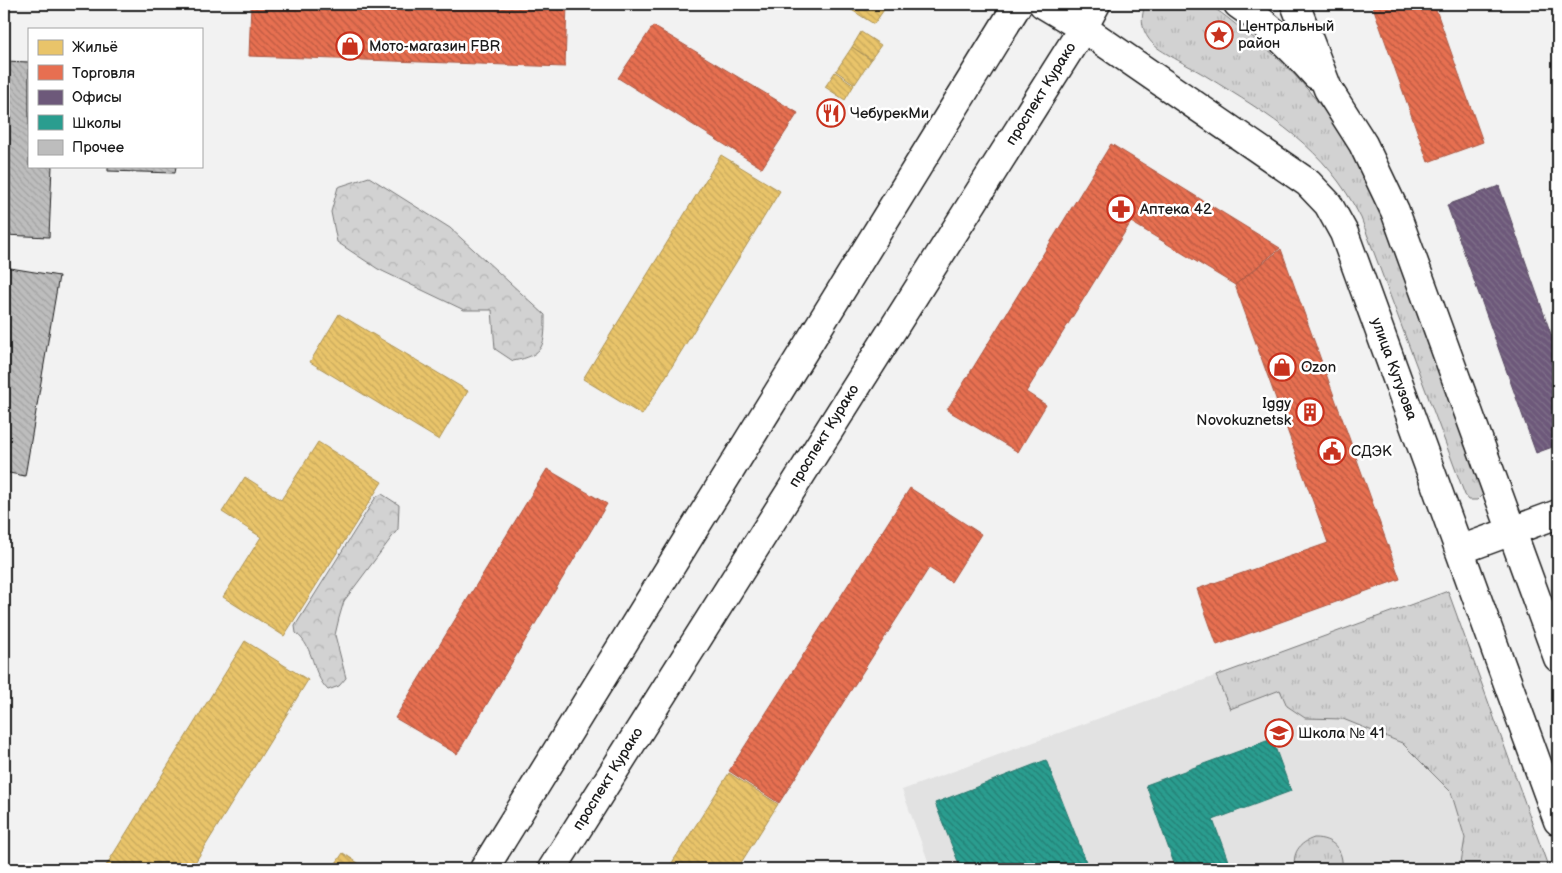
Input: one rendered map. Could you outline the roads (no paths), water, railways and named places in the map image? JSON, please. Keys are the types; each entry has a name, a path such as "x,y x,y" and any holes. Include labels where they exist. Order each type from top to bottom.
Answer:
{"main road":[{"path":"484,869 1018,4"},
{"name":"улица Кутузова","path":"1043,4 1083,28 1308,183 1328,204 1344,233 1558,821"},
{"name":"проспект Курако","path":"552,869 1083,28 1096,4"},
{"path":"1238,4 1261,20 1290,46 1328,89 1362,144 1395,211 1558,658"},
{"path":"1295,4 1328,89"},
{"path":"1460,550 1558,514"}],"place":[{"name":"Центральный район","path":"1219,35"},
{"name":"Мото-магазин FBR","path":"350,46"},
{"name":"ЧебурекМи","path":"831,113"},
{"name":"Аптека 42","path":"1121,209"},
{"name":"Ozon","path":"1282,367"},
{"name":"Iggy Novokuznetsk","path":"1310,412"},
{"name":"СДЭК","path":"1332,451"},
{"name":"Школа № 41","path":"1279,733"}]}
